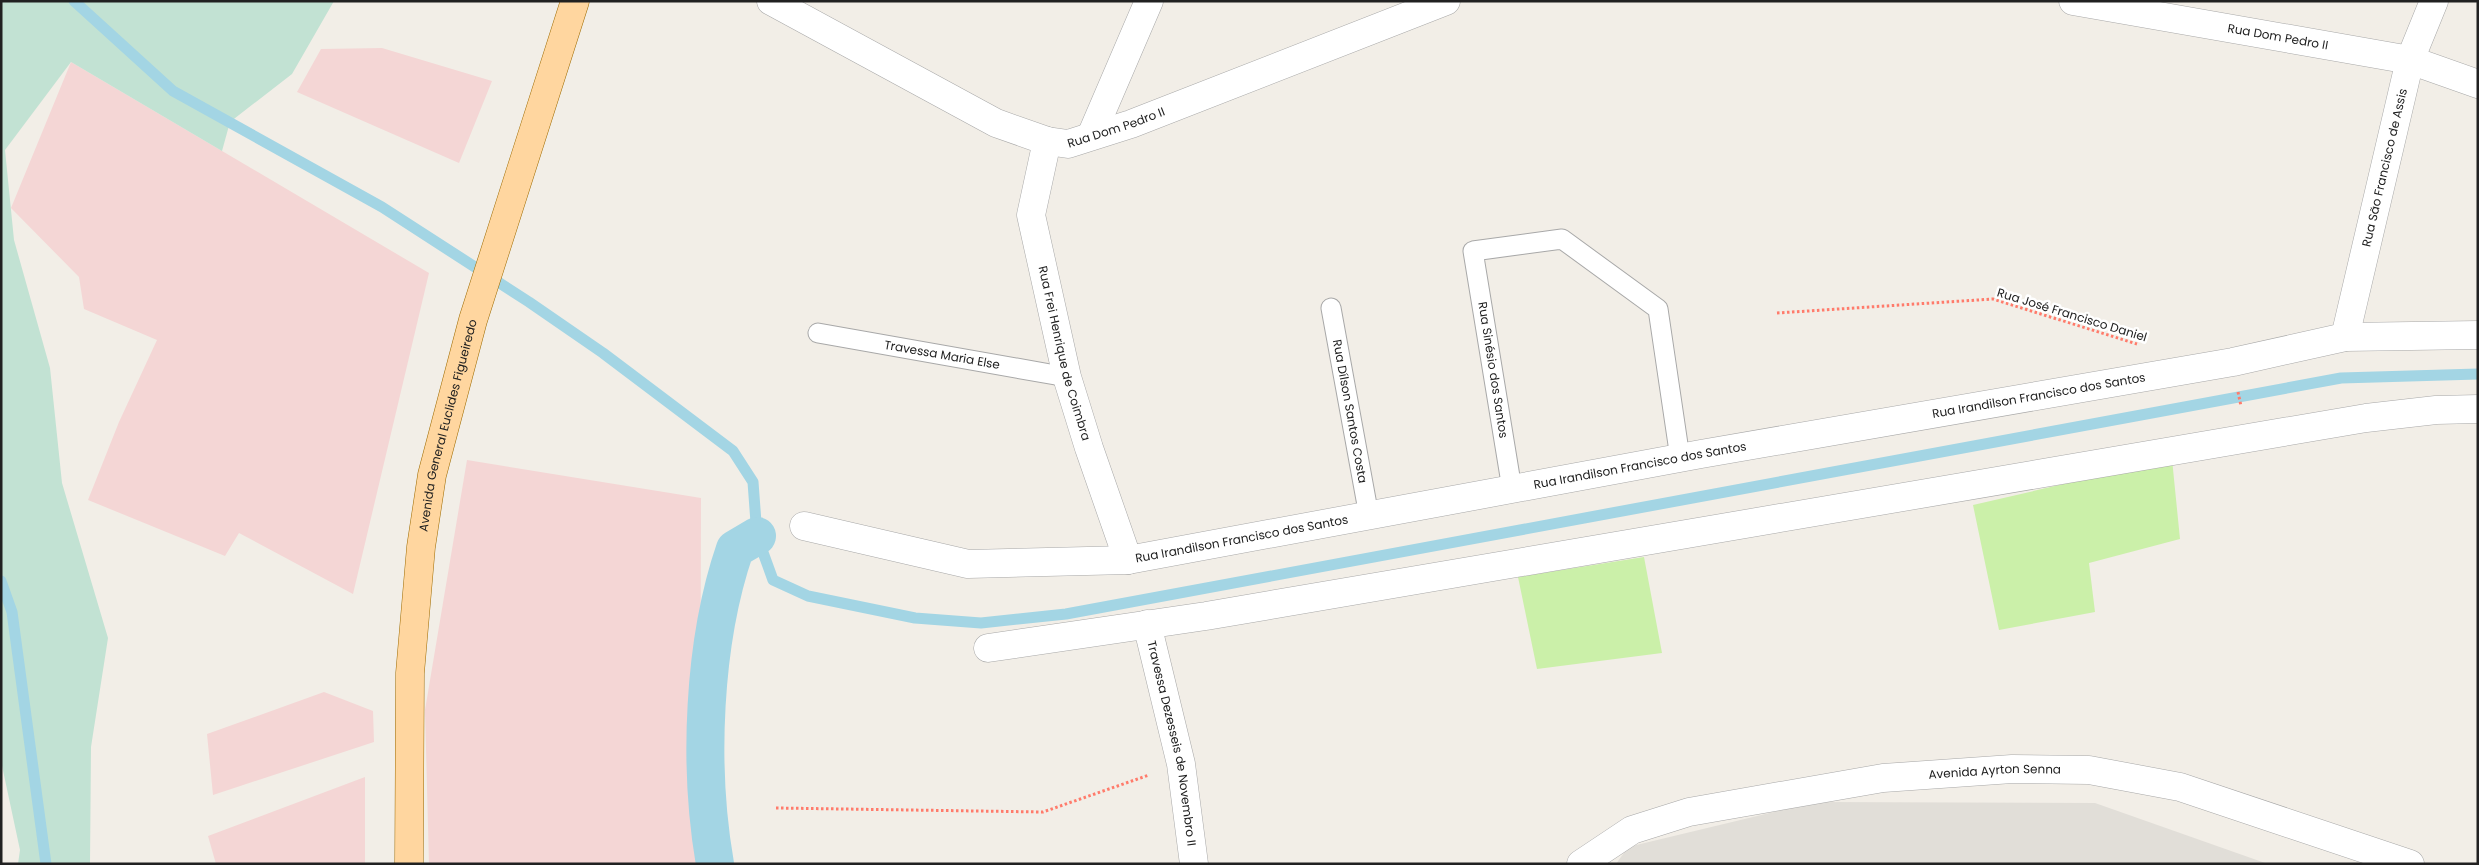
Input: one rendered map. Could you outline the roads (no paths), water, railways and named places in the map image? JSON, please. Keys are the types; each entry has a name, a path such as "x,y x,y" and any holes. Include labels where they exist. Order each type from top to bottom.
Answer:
{"main road":[{"name":"Avenida General Euclides Figueiredo","path":"409,864 410,673 421,547 432,475 473,320 575,1"}],"street":[{"name":"Rua Dom Pedro II","path":"771,1 980,115 1048,141 1068,144 1131,124 1446,1"},
{"path":"1091,136 1149,1"},
{"name":"Rua Dom Pedro II","path":"2073,1 2410,60 2478,84"},
{"name":"Rua São Francisco de Assis","path":"2345,337 2410,60 2434,1"},
{"name":"Rua Frei Henrique de Coimbra","path":"1048,141 1030,215 1067,377 1089,448 1128,560"},
{"name":"Rua Irandilson Francisco dos Santos","path":"804,526 968,564 1128,560 1680,458 2233,362 2345,337 2478,335"},
{"path":"988,648 1206,616 2366,418 2436,410 2478,409"},
{"name":"Travessa Dezesseis de Novembro II","path":"1148,624 1181,764 1194,864"},
{"name":"Avenida Ayrton Senna","path":"1581,864 1632,830 1689,812 1883,778 2012,769 2089,770 2180,787 2410,864"}],"lane":[{"name":"Rua Sinésio dos Santos","path":"1512,489 1474,251 1562,239 1658,309 1680,458"},
{"name":"Rua Dílson Santos Costa","path":"1331,308 1369,516"},
{"name":"Travessa Maria Else","path":"818,333 1067,377"}],"waterway":[{"path":"74,1 173,91 382,207 529,302 603,353 733,451 753,482 757,536 773,580 808,596 915,618 981,623 1066,614 2341,378 2478,374"},
{"path":"715,864 706,787 705,746 710,664 724,585 735,549 757,536"},
{"path":"1,581 12,612 46,864"}]}
